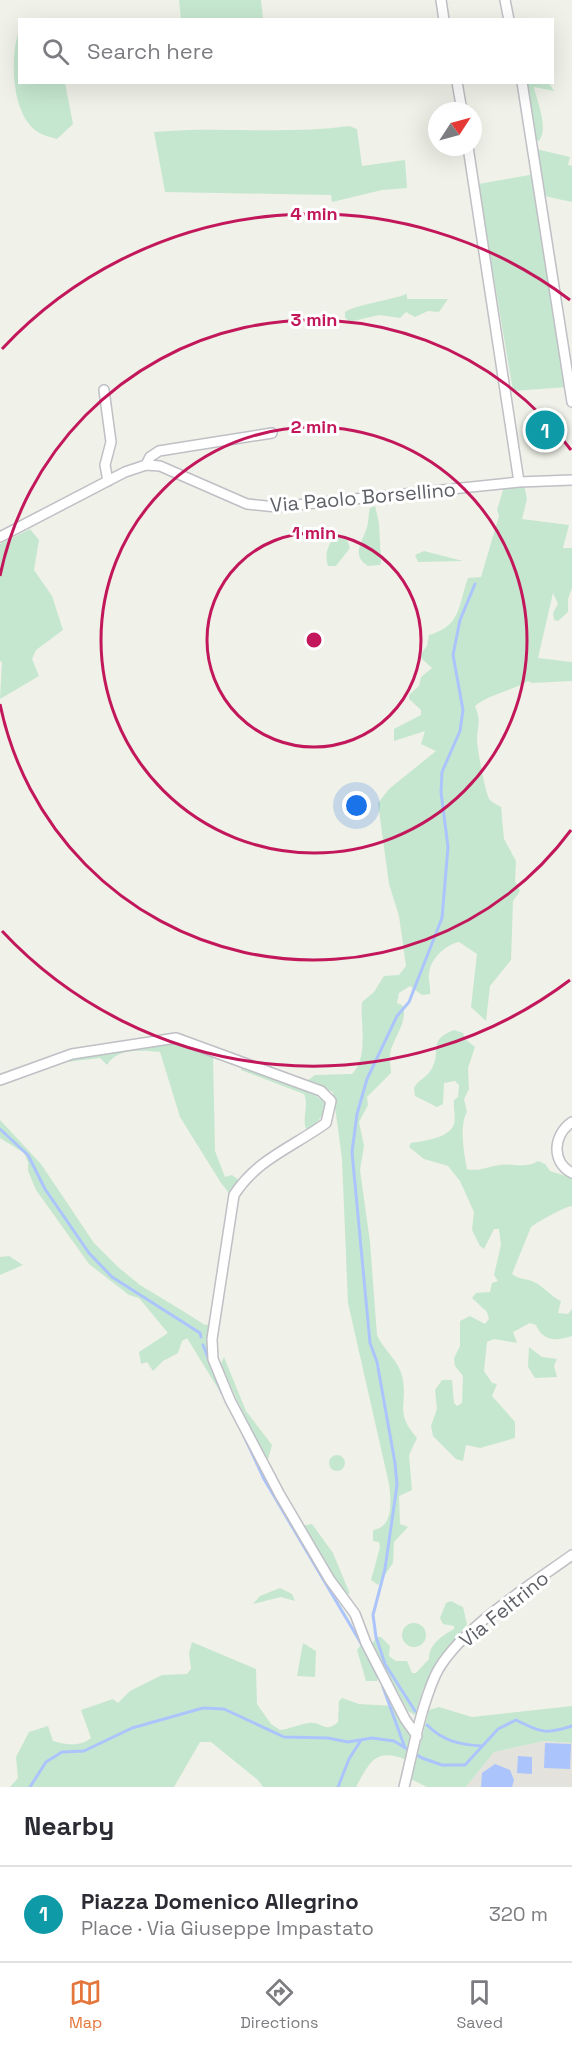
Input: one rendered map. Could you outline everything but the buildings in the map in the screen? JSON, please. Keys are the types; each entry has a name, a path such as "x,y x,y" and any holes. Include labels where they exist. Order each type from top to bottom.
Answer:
{"street":[{"path":"441,0 444,18"},
{"path":"505,0 509,18"},
{"path":"457,84 460,102"},
{"path":"522,84 572,402"},
{"path":"469,156 519,482"},
{"path":"104,390 111,442 105,465 108,481"},
{"path":"0,537 108,481 146,465 150,457 159,451 272,433"},
{"name":"Via Paolo Borsellino","path":"146,465 160,466 183,474 247,504 277,507 519,482 572,480"},
{"path":"0,1080 72,1054 176,1038 321,1091 331,1101 326,1122 284,1147 246,1176 234,1195 212,1339 213,1359 230,1400 280,1495 330,1580 355,1614 366,1643 405,1719 417,1736"},
{"path":"572,1122 563,1129 557,1149 560,1164 572,1173"},
{"name":"Via Feltrino","path":"405,1784 435,1676 448,1656 486,1618 572,1555"}],"shaded area":[{"path":"544,1741 572,1743 572,1787 466,1787 494,1752"}],"green space":[{"path":"179,0 261,0 263,18 181,18"},
{"path":"18,35 18,84 65,84 73,124 57,139 35,130 21,110 15,83"},
{"path":"525,84 550,84 554,91 534,87 543,122 542,136 539,141 535,140"},
{"path":"349,126 357,129 362,166 405,160 407,188 382,190 332,202 331,195 165,192 154,132 300,130"},
{"path":"536,149 570,157 568,165 572,166 572,202 544,196"},
{"path":"535,174 568,387 513,391 478,184"},
{"path":"407,294 407,299 448,299 439,312 428,311 415,317 406,312 400,318 379,315 349,322 345,317 345,312 350,309"},
{"path":"524,484 527,499 522,519 569,525 563,548 572,548 572,588 568,599 568,612 558,621 554,620 553,613 558,604 553,593 538,658 572,662 572,681 532,683 528,681 475,706 479,719 478,751 485,787 489,799 501,807 504,839 516,861 515,881 520,891 513,901 511,960 490,986 486,1021 471,1007 477,954 459,942 444,949 432,963 429,977 430,994 422,995 410,986 399,993 397,1003 402,1005 404,1017 391,1048 391,1073 367,1097 368,1105 359,1122 364,1146 360,1170 370,1242 377,1335 402,1376 404,1414 410,1429 417,1438 409,1455 412,1490 399,1496 400,1524 408,1527 394,1542 393,1563 378,1585 371,1580 380,1547 379,1542 373,1541 373,1530 385,1524 388,1518 390,1512 389,1484 348,1303 342,1159 333,1092 307,1081 315,1075 352,1074 357,1067 362,1050 362,1002 374,992 384,976 399,975 406,966 399,916 389,884 378,803 389,789 436,751 421,744 425,731 394,741 394,729 421,715 421,710 409,699 409,695 419,686 421,677 432,668 419,656 427,646 429,635 447,626 457,614 468,578 481,577 499,516 497,510 504,487"},
{"path":"375,506 379,523 381,562 380,565 368,566 360,557 359,548 367,527 370,508"},
{"path":"30,529 39,540 34,570 52,596 63,630 36,650 32,659 39,676 0,699 2,662 0,661 0,544"},
{"path":"339,536 346,537 350,548 336,566 328,566 326,557 328,548"},
{"path":"424,551 463,561 418,562 415,555"},
{"path":"454,1030 463,1033 465,1039 475,1047 468,1068 469,1089 464,1099 467,1112 463,1124 463,1140 467,1169 524,1165 538,1161 545,1164 550,1171 572,1178 572,1206 531,1227 512,1274 538,1284 561,1301 558,1313 568,1314 572,1309 572,1336 551,1339 542,1335 536,1325 530,1323 513,1332 517,1343 494,1339 487,1342 484,1371 492,1383 497,1384 492,1396 515,1422 515,1438 480,1448 466,1445 463,1461 456,1459 433,1436 431,1426 437,1409 435,1390 442,1380 452,1380 454,1403 457,1406 462,1403 463,1376 455,1366 454,1358 460,1346 460,1321 470,1316 485,1324 489,1319 487,1312 472,1298 476,1293 490,1292 492,1283 498,1281 494,1275 501,1245 499,1229 494,1229 484,1249 480,1246 472,1230 474,1212 460,1181 448,1166 424,1159 409,1147 411,1143 442,1136 454,1124 454,1100 458,1097 459,1085 455,1081 444,1083 443,1104 437,1107 415,1096 414,1088 431,1070 440,1038"},
{"path":"177,1042 213,1055 215,1151 225,1177 232,1175 240,1181 233,1192 229,1193 221,1183 180,1117 160,1052 131,1051 111,1059 107,1065 100,1058 42,1065 89,1054"},
{"path":"241,1066 310,1091 324,1102 323,1114 308,1130 306,1129 304,1094 241,1070"},
{"path":"0,1120 41,1164 94,1243 118,1267 140,1285 205,1325 212,1324 211,1339 225,1400 187,1338 182,1341 178,1353 163,1361 153,1371 147,1362 141,1364 139,1352 168,1333 139,1298 129,1295 89,1264 36,1190 24,1153 0,1138"},
{"path":"9,1256 23,1265 0,1275 0,1257"},
{"path":"529,1347 542,1357 557,1359 554,1366 557,1377 535,1378 528,1367"},
{"path":"224,1357 246,1411 272,1445 267,1463 223,1370 221,1363"},
{"path":"334,1455 340,1455 345,1463 343,1469 334,1471 329,1466 329,1460"},
{"path":"312,1524 333,1553 350,1594 343,1593 302,1526"},
{"path":"280,1588 292,1594 295,1601 281,1597 253,1604 260,1596"},
{"path":"451,1601 463,1607 467,1624 436,1664 423,1689 415,1715 408,1711 372,1644 376,1637 381,1637 390,1646 389,1656 396,1661 407,1661 412,1673 416,1673 429,1659 434,1645 454,1629 454,1626 443,1624 440,1618 446,1603"},
{"path":"414,1623 422,1627 426,1635 422,1643 414,1647 406,1643 402,1635 406,1627"},
{"path":"192,1642 256,1669 257,1704 271,1724 280,1730 309,1723 327,1727 334,1725 338,1722 339,1701 342,1698 359,1704 394,1706 411,1738 407,1760 396,1756 380,1756 365,1770 356,1787 263,1787 258,1780 211,1742 200,1742 174,1787 10,1787 18,1778 16,1757 29,1732 48,1726 53,1741 73,1744 87,1741 91,1738 81,1710 113,1699 118,1703 130,1691 162,1675 187,1674 191,1669 189,1653"},
{"path":"363,1642 379,1677 377,1681 366,1681 357,1650"},
{"path":"303,1643 316,1651 315,1677 297,1676"},
{"path":"572,1706 572,1743 544,1741 494,1752 466,1787 427,1787 411,1779 429,1710 439,1707 472,1717"}],"water":[{"path":"545,1743 571,1744 570,1769 544,1768"},
{"path":"518,1756 532,1757 532,1774 517,1773"},
{"path":"495,1764 510,1770 514,1780 512,1787 481,1787 482,1773"}],"waterway":[{"path":"415,1711 385,1664 376,1637 373,1615 385,1569 397,1485 377,1362 370,1343 352,1152 357,1114 367,1079 397,1016 409,1002 442,918 448,847 441,792 442,772 460,731 463,710 453,655 460,620 475,584"},
{"path":"0,1129 28,1155 45,1189 89,1253 112,1277 200,1333 201,1337"},
{"path":"203,1345 222,1393"},
{"path":"244,1436 264,1479 365,1650"},
{"path":"369,1658 378,1676"},
{"path":"383,1687 405,1748"},
{"path":"30,1787 46,1762 62,1752 84,1751 132,1728 203,1708 224,1709 284,1737 328,1738 348,1742 372,1738 394,1741 422,1758 442,1765 465,1765 498,1729 516,1720 543,1731 556,1731 572,1726"},
{"path":"427,1725 439,1735 452,1741 483,1746"},
{"path":"338,1787 349,1759 361,1740"}],"place":[{"name":"Piazza Domenico Allegrino","path":"545,430"}]}
